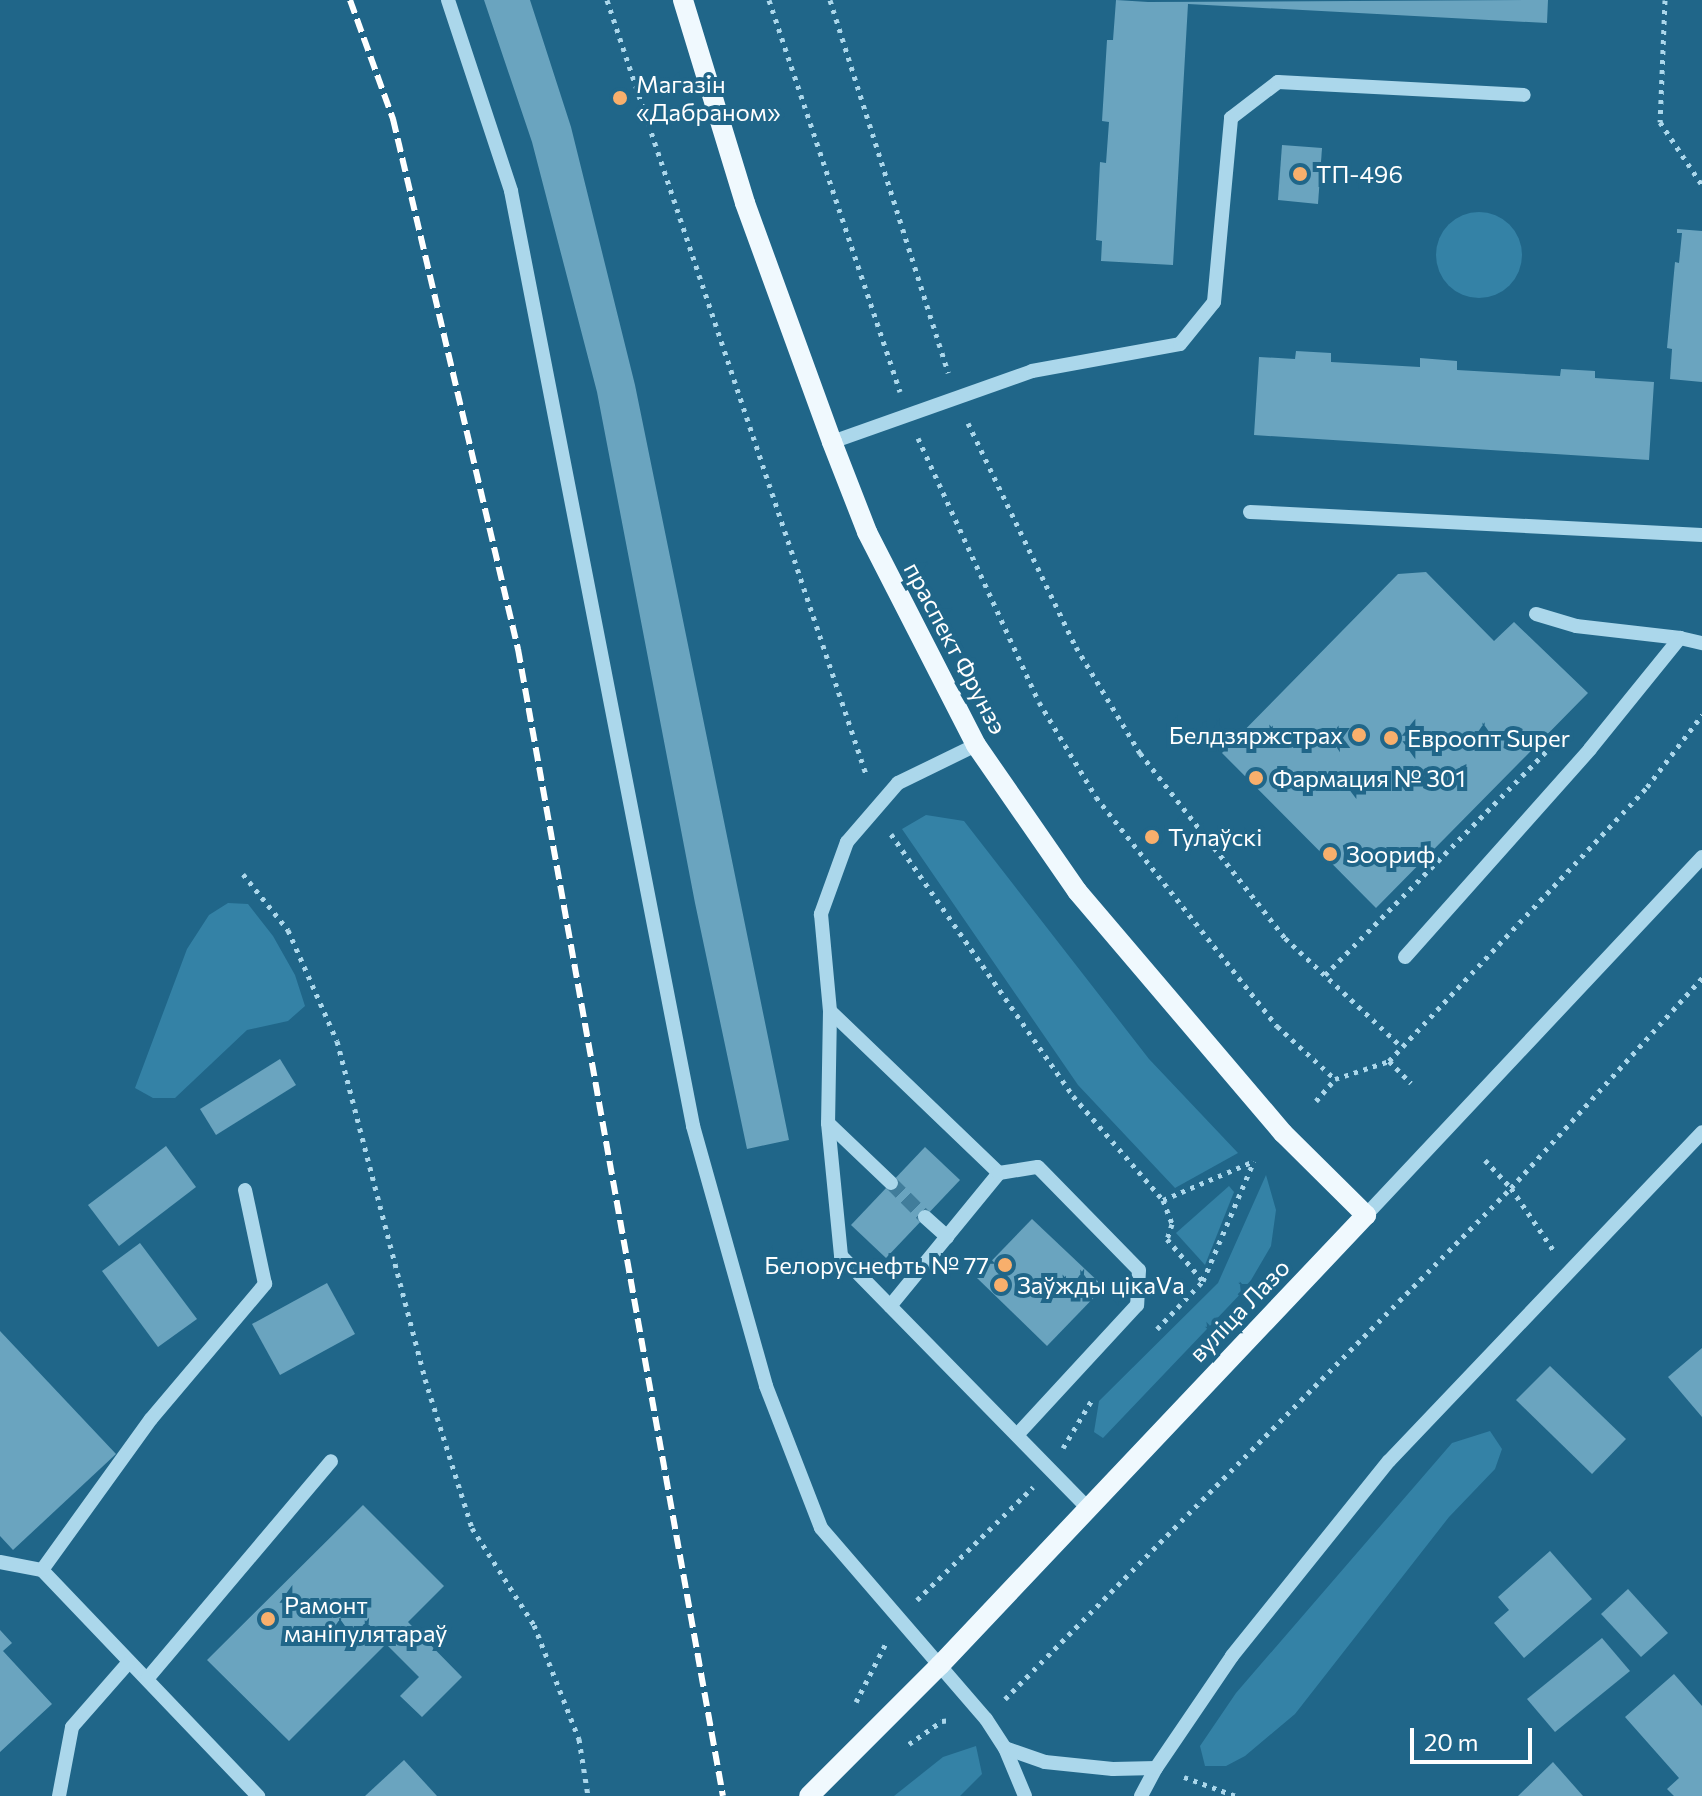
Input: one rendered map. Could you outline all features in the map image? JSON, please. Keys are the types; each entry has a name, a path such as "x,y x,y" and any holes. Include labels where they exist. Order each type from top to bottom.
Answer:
{"main road":[{"name":"праспект Фрунзэ","path":"683,0 745,203 867,532 976,745 1077,891 1283,1133 1366,1215"},
{"name":"вуліца Лазо","path":"809,1796 940,1665 1366,1215"}],"street":[{"path":"448,0 511,191 693,1126 766,1386 821,1528 986,1719 1005,1748 1025,1796"},
{"path":"832,442 1032,371 1180,344 1214,302 1231,118 1278,82 1524,95"},
{"path":"1250,512 1702,535"},
{"path":"1536,614 1576,626 1702,643"},
{"path":"1405,957 1590,749 1680,638"},
{"path":"976,745 898,783 847,842 821,914 830,1011 828,1123 841,1256 1087,1507"},
{"name":"вуліца Лазо","path":"1366,1215 1702,857"},
{"path":"830,1011 999,1173"},
{"path":"828,1123 891,1183"},
{"path":"1141,1796 1156,1768 1232,1656 1389,1461 1702,1132"},
{"path":"890,1306 999,1173 1038,1167 1139,1270 1137,1305 1017,1435"},
{"path":"42,1570 151,1419 265,1284 245,1190"},
{"path":"925,1217 947,1237"},
{"path":"147,1679 331,1461"},
{"path":"0,1562 42,1570 258,1796"},
{"path":"59,1796 72,1727 128,1663"},
{"path":"1005,1748 1045,1762 1113,1769 1156,1768"}],"path":[{"path":"607,0 877,808 897,846 1073,1096 1163,1200 1172,1224 1167,1239 1203,1281"},
{"path":"769,0 907,415 1039,702 1096,797 1277,1026 1335,1079"},
{"path":"830,0 956,399 1076,647 1140,753 1285,938 1401,1046"},
{"path":"1665,0 1660,122 1702,185"},
{"path":"1316,1101 1335,1079 1389,1061 1647,787 1702,715"},
{"path":"1325,975 1561,737 1590,749"},
{"path":"243,874 288,930 337,1041 425,1379 472,1528 534,1625 579,1739 588,1796"},
{"path":"907,1746 942,1721 986,1719 1355,1342 1511,1188 1702,978"},
{"path":"1389,1061 1411,1083"},
{"path":"1485,1160 1511,1188 1569,1273"},
{"path":"1149,1338 1203,1281 1254,1161 1163,1200"},
{"path":"851,1709 867,1686 898,1618 1050,1470 1094,1395"},
{"path":"1156,1768 1236,1796"}],"shaded area":[{"path":"1479,212 1495,216 1509,225 1518,239 1522,255 1518,271 1509,285 1495,294 1479,298 1463,294 1449,285 1440,271 1436,255 1440,239 1449,225 1463,216"},
{"path":"926,815 964,821 1149,1059 1238,1153 1175,1188 1078,1085 902,829"},
{"path":"228,903 248,904 273,936 295,975 305,1006 288,1021 247,1030 175,1098 153,1098 135,1088 187,949 209,915"},
{"path":"1266,1175 1276,1210 1271,1246 1247,1287 1103,1438 1094,1432 1099,1401 1218,1283"},
{"path":"1229,1186 1234,1192 1205,1265 1176,1233"},
{"path":"1490,1431 1502,1449 1495,1469 1449,1517 1295,1714 1245,1756 1226,1766 1205,1766 1200,1746 1236,1693 1452,1443"},
{"path":"976,1746 982,1774 960,1796 894,1796 943,1757"}],"building":[{"path":"484,0 530,0 571,127 635,385 789,1140 747,1149 695,903 597,392 532,142"},
{"path":"1116,0 1548,0 1547,23 1188,4 1173,265 1101,261 1102,241 1096,240 1100,162 1106,163 1109,122 1102,121 1107,40 1113,40"},
{"name":"ТП-496","path":"1282,145 1322,148 1318,204 1278,200"},
{"path":"1677,229 1702,231 1702,382 1670,379 1672,349 1667,348 1675,262 1679,263 1682,233 1677,233"},
{"path":"1296,351 1331,353 1331,362 1420,367 1420,358 1457,361 1457,370 1560,376 1561,369 1595,371 1595,378 1654,382 1649,460 1254,435 1259,357 1295,359"},
{"name":"Евроопт Super","path":"1426,572 1494,641 1514,622 1588,693 1376,908 1222,753 1398,574"},
{"path":"280,1059 296,1085 216,1135 200,1109"},
{"path":"166,1146 196,1187 119,1246 88,1205"},
{"path":"925,1147 960,1180 886,1258 851,1225"},
{"path":"1032,1219 1104,1287 1047,1346 976,1277"},
{"path":"140,1243 197,1319 158,1347 102,1271"},
{"path":"327,1283 355,1334 280,1375 252,1324"},
{"path":"0,1331 116,1454 13,1550 0,1536"},
{"path":"1702,1348 1702,1417 1668,1377"},
{"path":"1550,1366 1626,1439 1592,1474 1516,1400"},
{"path":"363,1505 444,1586 408,1622 462,1677 422,1717 400,1696 419,1677 386,1644 289,1741 207,1660"},
{"path":"1550,1551 1592,1599 1524,1658 1494,1623 1509,1610 1498,1597"},
{"path":"1628,1589 1668,1633 1641,1657 1601,1614"},
{"path":"0,1630 12,1643 3,1651 52,1704 0,1752"},
{"path":"1602,1638 1630,1671 1555,1732 1527,1699"},
{"path":"1674,1674 1702,1706 1702,1796 1674,1796 1667,1789 1679,1778 1625,1717"},
{"path":"404,1760 437,1796 365,1796"},
{"path":"1553,1762 1583,1796 1518,1796"}],"tunnel":[{"path":"891,1183 925,1217"}],"railway":[{"path":"350,0 393,119 518,649 723,1796"}],"place":[{"name":"Магазін «Дабраном»","path":"620,98"},
{"name":"ТП-496","path":"1300,174"},
{"name":"Белдзяржстрах","path":"1359,735"},
{"name":"Евроопт Super","path":"1391,738"},
{"name":"Фармация № 301","path":"1256,778"},
{"name":"Тулаўскі","path":"1152,837"},
{"name":"Зоориф","path":"1330,854"},
{"name":"Белоруснефть № 77","path":"1005,1265"},
{"name":"Заўжды цікаVа","path":"1001,1285"},
{"name":"Рамонт маніпулятараў","path":"268,1619"}]}
